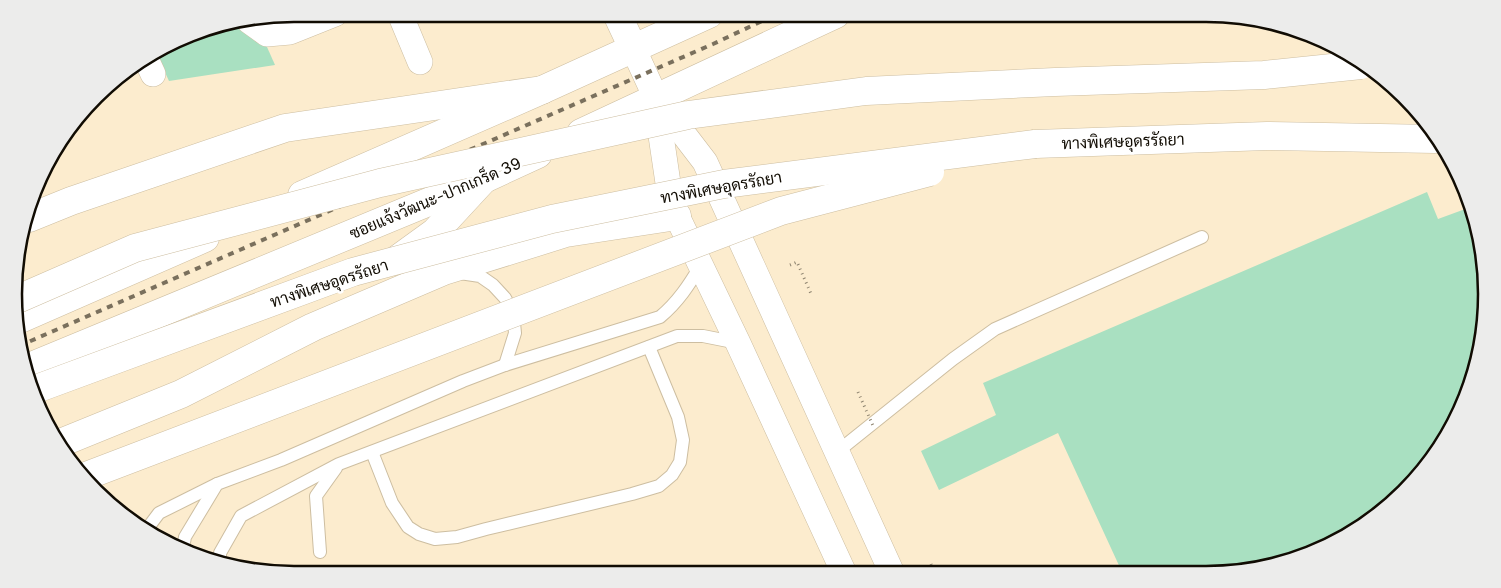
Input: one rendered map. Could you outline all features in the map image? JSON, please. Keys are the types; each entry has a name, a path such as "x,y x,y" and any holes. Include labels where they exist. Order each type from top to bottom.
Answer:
{"main road":[{"path":"621,22 633,48"},
{"path":"24,318 542,90 691,22"},
{"name":"ซอยแจ้งวัฒนะ-ปากเกร็ด 39","path":"33,366 484,179 819,22"},
{"path":"23,284 135,248 380,183 688,115 866,91 1264,75 1354,66"},
{"path":"34,216 71,201 285,128 542,90"},
{"name":"ทางพิเศษอุดรรัถยา","path":"39,388 353,272 552,220 724,184 1035,144 1267,136 1430,139"},
{"path":"91,474 781,211 1035,144"},
{"path":"312,327 360,291 402,255 435,232 484,179"},
{"path":"66,441 181,394 312,327 444,271 566,233 677,216"},
{"path":"22,297 135,248"}],"street":[{"path":"255,26 267,34 275,34 290,32 315,22"},
{"path":"403,22 420,62"},
{"path":"633,48 656,98 705,162 889,566"},
{"path":"656,98 668,183 677,216 841,566"}],"lane":[{"path":"837,452 953,359 995,329 1202,237"},
{"path":"150,524 159,513 217,484 281,460 463,381 505,365 660,317 683,294 701,265"},
{"path":"444,271 480,276 493,285 505,298 513,313 515,333 505,365"},
{"path":"220,555 241,516 339,464 677,336 703,336 738,343"},
{"path":"372,452 392,503 408,527 419,534 435,539 457,537 659,486 672,475 680,462 683,440 678,417 649,347"},
{"path":"320,552 316,496 339,464"},
{"path":"184,542 185,537 217,484"}],"path":[{"path":"790,265 797,262 812,296"},
{"path":"858,392 874,428"}],"green space":[{"path":"257,25 275,65 169,81 159,59 174,50 207,37"},
{"path":"1427,192 1438,219 1465,209 1476,259 1478,312 1469,364 1451,414 1433,445 1399,486 1358,520 1311,545 1260,560 1225,565 1119,566 1058,433 939,490 921,451 996,415 983,383"}],"railway":[{"path":"27,342 760,22"}]}
